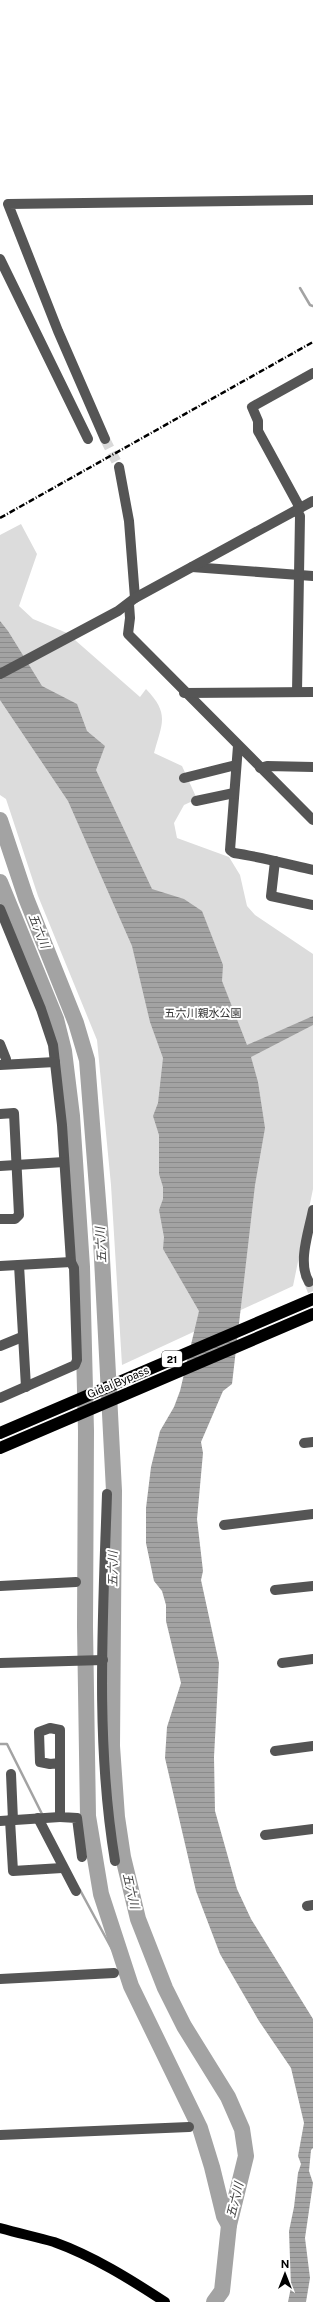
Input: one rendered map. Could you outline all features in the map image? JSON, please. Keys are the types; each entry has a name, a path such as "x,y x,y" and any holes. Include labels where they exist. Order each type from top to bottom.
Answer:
{"highway":[{"name":"Gidai Bypass","path":"0,1433 313,1299"},
{"name":"Gidai Bypass","path":"0,1448 313,1314"}],"main road":[{"path":"0,2228 54,2242 88,2257 125,2276 164,2302"}],"street":[{"path":"105,439 58,331 8,204 313,200"},
{"path":"0,259 88,439"},
{"path":"297,692 299,509 258,431 258,421 252,407 313,373"},
{"path":"119,467 129,521 132,601 128,634 313,820"},
{"path":"0,674 59,644 192,567 313,501"},
{"path":"192,567 313,576"},
{"path":"184,692 313,692"},
{"path":"238,746 230,850 234,853 313,870"},
{"path":"184,778 236,766"},
{"path":"260,768 267,766 313,766"},
{"path":"196,801 234,793"},
{"path":"275,861 271,896 313,905"},
{"path":"0,910 4,932 41,1009 53,1045 64,1162 71,1262 74,1268 77,1360 75,1365 0,1398"},
{"path":"0,1044 6,1059 3,1064"},
{"path":"3,1064 55,1062"},
{"path":"0,1114 14,1113 19,1215 15,1219 0,1219"},
{"path":"0,1166 64,1162"},
{"path":"309,1282 304,1274 304,1263 313,1210"},
{"path":"0,1266 71,1262"},
{"path":"19,1265 26,1387"},
{"path":"0,1346 22,1337"},
{"path":"107,1494 103,1660 104,1783 115,1861"},
{"path":"224,1525 313,1514"},
{"path":"0,1586 76,1582"},
{"path":"275,1590 313,1586"},
{"path":"282,1663 313,1659"},
{"path":"0,1663 103,1660"},
{"path":"275,1751 313,1746"},
{"path":"60,1763 48,1818 62,1868 76,1891"},
{"path":"11,1774 8,1821 13,1871 62,1868"},
{"path":"8,1821 48,1818 77,1818 82,1857"},
{"path":"265,1835 313,1829"},
{"path":"0,1979 114,1972"},
{"path":"0,2135 189,2127"}],"green space":[{"name":"五六川親水公園","path":"21,524 37,554 19,606 33,619 67,633 140,697 146,689 154,698 161,712 162,719 160,734 154,753 182,766 197,799 184,805 174,823 177,838 229,857 240,875 247,906 255,915 313,954 313,1189 293,1286 122,1365 111,1185 97,1040 38,896 6,799 0,795 0,535"}],"shaded area":[{"path":"0,621 8,631 42,686 77,704 87,731 105,746 96,770 152,889 184,899 202,911 223,965 222,981 247,1045 313,1016 313,1025 251,1057 258,1082 265,1128 255,1185 232,1384 223,1391 201,1442 203,1453 197,1519 203,1571 201,1580 219,1663 214,1757 215,1811 237,1889 251,1919 313,2019 313,2148 311,2150 309,2171 313,2183 305,2238 310,2278 306,2302 288,2302 291,2287 289,2231 294,2207 298,2173 301,2164 298,2156 304,2123 291,2068 259,2021 220,1954 196,1891 165,1758 167,1727 181,1683 166,1621 166,1605 162,1591 154,1581 146,1543 146,1508 151,1467 160,1431 174,1407 180,1391 199,1311 163,1249 164,1237 159,1210 163,1199 163,1187 159,1174 159,1135 153,1116 158,1103 163,1058 150,1022 132,946 68,801 0,700"}],"waterway":[{"path":"300,288 310,305 313,306"},
{"name":"五六川","path":"0,820 26,898 76,1023 87,1060 101,1239 114,1491 112,1746 117,1817 123,1857 138,1919 165,1988 184,2026 228,2097 242,2129 246,2156 229,2225 222,2291 214,2302"},
{"path":"0,882 56,1019 64,1051 72,1116 82,1267 86,1431 85,1627 88,1816 101,1894 131,1986 200,2128 212,2167 224,2216 229,2225"},
{"path":"0,1744 7,1744 43,1816"},
{"path":"80,1890 113,1951 118,1949"}],"tunnel":[{"path":"105,439 119,467"},
{"path":"309,1282 313,1292"}],"railway":[{"path":"0,518 313,342"}]}
